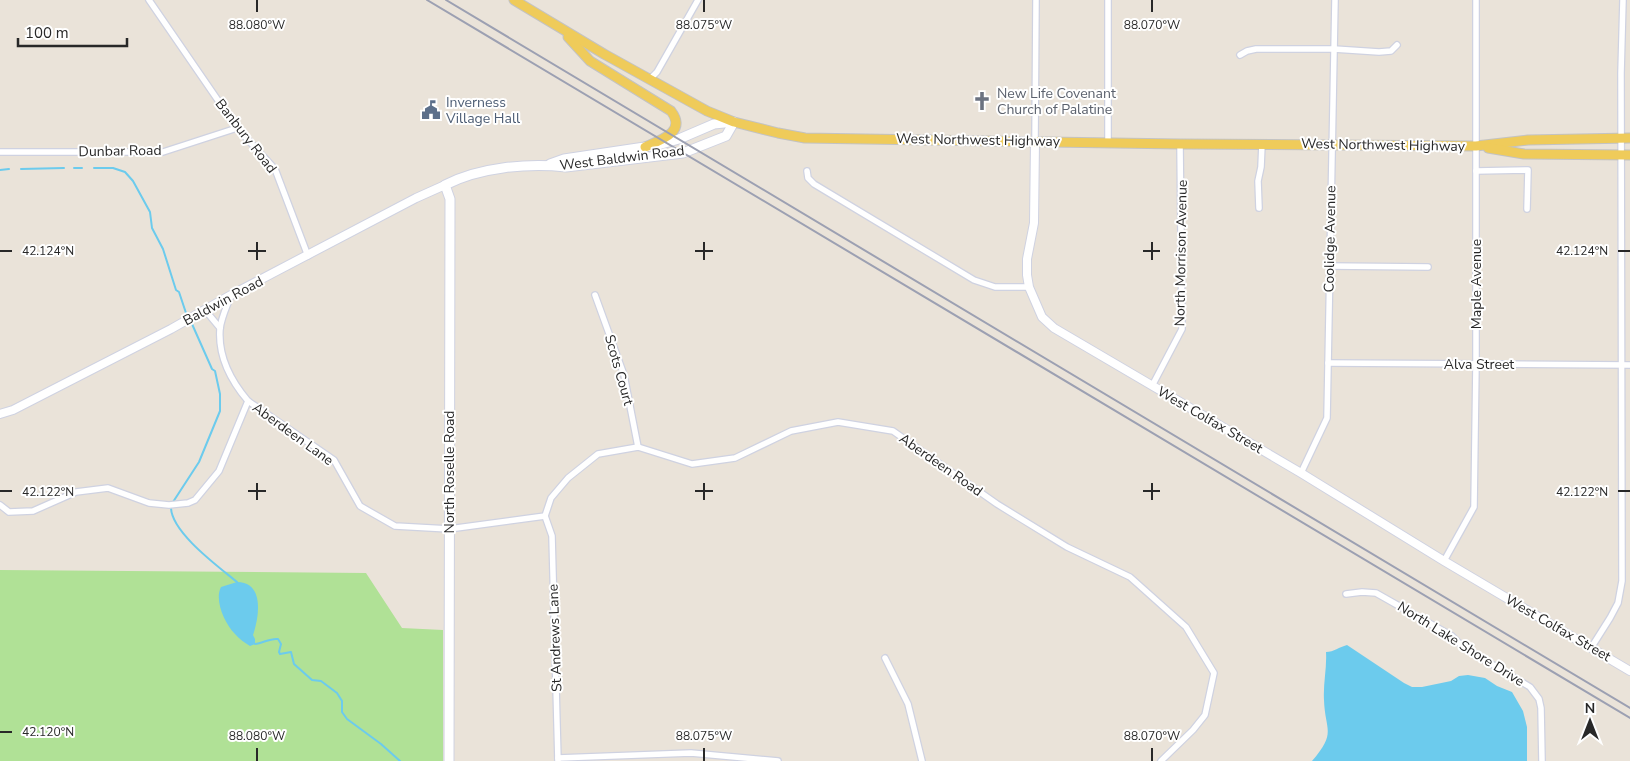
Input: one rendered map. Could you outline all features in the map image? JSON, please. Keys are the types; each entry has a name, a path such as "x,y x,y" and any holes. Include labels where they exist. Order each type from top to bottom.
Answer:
{"main road":[{"name":"West Northwest Highway","path":"514,0 561,29 707,110 734,122 778,134 804,138 1180,144 1476,146 1528,140 1626,138"},
{"path":"561,29 590,61 671,110 676,117 676,125 670,135 645,147"},
{"name":"West Baldwin Road","path":"548,165 564,159 645,147 679,139 714,124 734,122"},
{"name":"West Baldwin Road","path":"445,185 471,174 488,171 548,165 566,167 683,153 726,136 734,122"},
{"name":"West Northwest Highway","path":"1476,146 1524,154 1626,154"},
{"name":"North Roselle Road","path":"445,185 450,199 449,761"}],"street":[{"name":"Banbury Road","path":"149,0 237,128 275,169 308,256"},
{"path":"650,79 657,72 698,0"},
{"path":"1035,141 1036,0"},
{"path":"1108,0 1108,142"},
{"name":"Coolidge Avenue","path":"1301,472 1327,418 1335,0"},
{"name":"Maple Avenue","path":"1444,562 1474,507 1476,0"},
{"path":"1591,648 1618,603 1622,581 1622,365 1626,154 1623,0"},
{"path":"1240,56 1247,51 1256,49 1379,52 1391,51 1397,45"},
{"name":"Dunbar Road","path":"0,152 163,152 237,128"},
{"name":"West Colfax Street","path":"1035,141 1034,223 1026,267 1029,287 1042,317 1054,328 1301,472 1444,562 1630,671"},
{"name":"North Morrison Avenue","path":"1152,386 1182,329 1180,144"},
{"path":"1259,208 1258,181 1262,168 1262,144"},
{"path":"1476,172 1528,170 1527,209"},
{"path":"807,171 808,178 814,184 974,280 995,287 1029,287"},
{"name":"Baldwin Road","path":"0,414 13,410 64,384 230,295 416,198 445,185"},
{"path":"1329,266 1428,267"},
{"name":"Aberdeen Lane","path":"230,295 220,328 222,344 228,372 237,388 248,400 334,460 360,506 395,526 449,528"},
{"name":"Scots Court","path":"595,295 624,375 638,447"},
{"path":"205,310 220,328"},
{"name":"Alva Street","path":"1328,363 1630,365"},
{"path":"0,505 9,512 33,510 76,492 108,488 149,503 169,505 188,503 195,500 219,471 248,400"},
{"name":"Aberdeen Road","path":"545,516 551,498 568,478 598,454 638,447 692,464 735,458 791,431 838,422 893,431 1012,514 1067,547 1130,577 1186,627 1214,672 1205,715 1194,730 1161,761"},
{"path":"449,528 545,516"},
{"name":"St Andrews Lane","path":"545,516 552,536 558,760"},
{"name":"North Lake Shore Drive","path":"1346,594 1376,593 1452,636 1463,647 1530,687 1539,699 1541,708 1542,761"},
{"path":"885,658 908,704 922,761"},
{"path":"558,760 691,753 778,761"}],"green space":[{"path":"0,570 366,573 402,628 443,630 443,761 0,761"}],"water":[{"path":"237,582 252,588 258,602 257,620 253,635 255,644 250,646 231,630 224,618 220,605 219,592 221,587"},
{"path":"1347,645 1412,687 1422,687 1451,681 1459,676 1468,675 1485,678 1497,686 1512,692 1523,711 1527,727 1527,761 1312,761 1325,744 1328,731 1324,694 1326,652"}],"waterway":[{"path":"21,169 64,168"},
{"path":"74,168 82,168"},
{"path":"94,168 113,168 125,172 133,181 150,212 152,228 163,249 176,290 179,292 186,313"},
{"path":"0,170 9,169"},
{"path":"173,502 199,462 220,411 220,394 215,371 212,369 192,324"},
{"path":"171,508 173,518 179,528 208,559 237,582"},
{"path":"255,644 278,639 281,644 280,654 291,652 294,664 312,680 321,681 337,693 342,701 342,712 347,719 381,744 400,761"}],"railway":[{"path":"427,0 1630,718"},
{"path":"446,0 1630,708"}],"place":[{"name":"New Life Covenant Church of Palatine","path":"982,101"},
{"name":"Inverness Village Hall","path":"431,110"}]}
